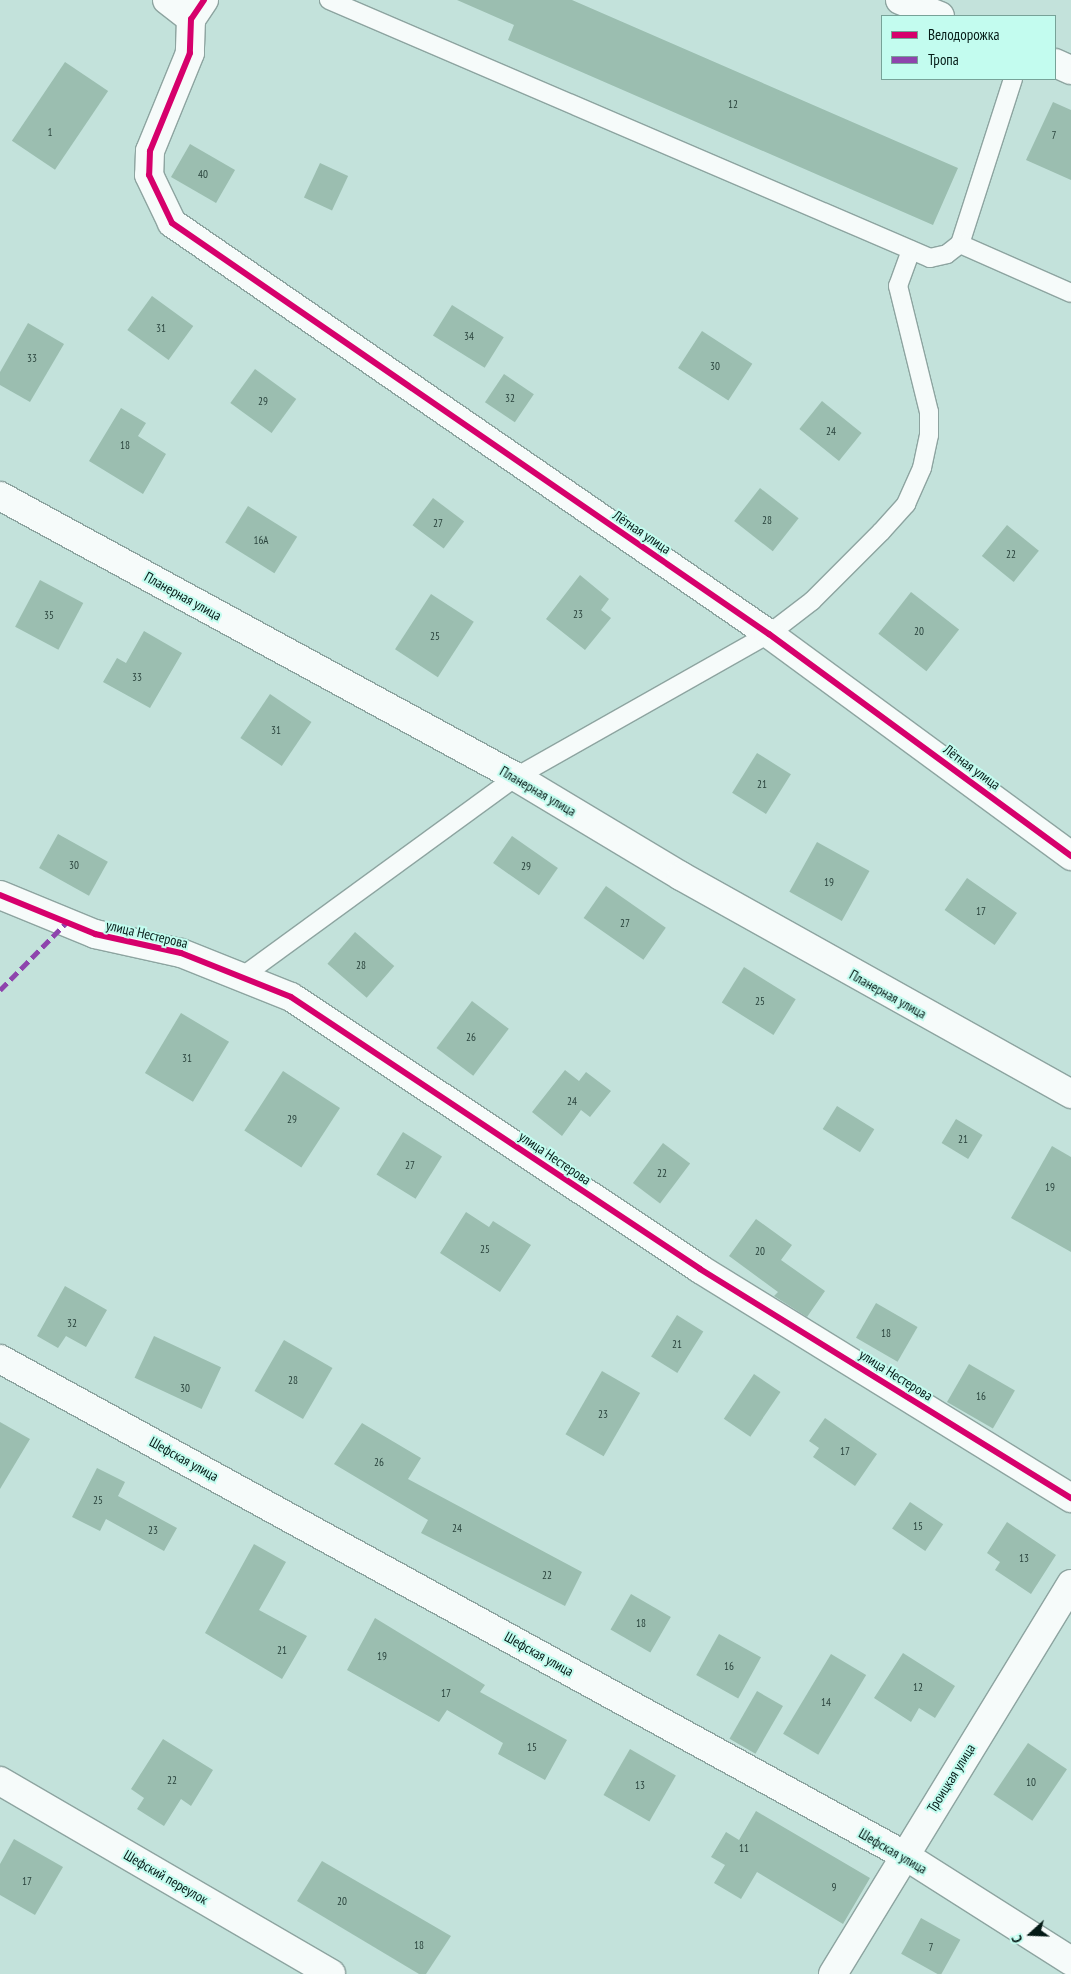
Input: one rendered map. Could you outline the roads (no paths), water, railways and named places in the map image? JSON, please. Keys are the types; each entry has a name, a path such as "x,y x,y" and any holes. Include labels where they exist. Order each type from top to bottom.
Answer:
{"street":[{"path":"167,0 198,9"},
{"path":"900,0 938,15"},
{"name":"Лётная улица","path":"198,9 190,53 156,130 149,175 172,223 191,240 769,634 1071,856"},
{"path":"1056,63 1071,70"},
{"name":"Планерная улица","path":"0,496 516,777 689,881 1071,1094"},
{"name":"улица Нестерова","path":"0,895 95,934 181,953 243,976 291,997 700,1269 1071,1498"},
{"name":"Шефская улица","path":"0,1359 904,1855 1071,1961"},
{"name":"Троицкая улица","path":"833,1974 1071,1584"},
{"name":"Шефский переулок","path":"0,1781 331,1974"}],"lane":[{"path":"329,0 930,258 947,254 960,244 1013,80"},
{"path":"960,244 1071,293"},
{"path":"243,976 516,777 769,634 812,601 881,532 906,504 922,468 929,412 898,286 911,250"}]}
